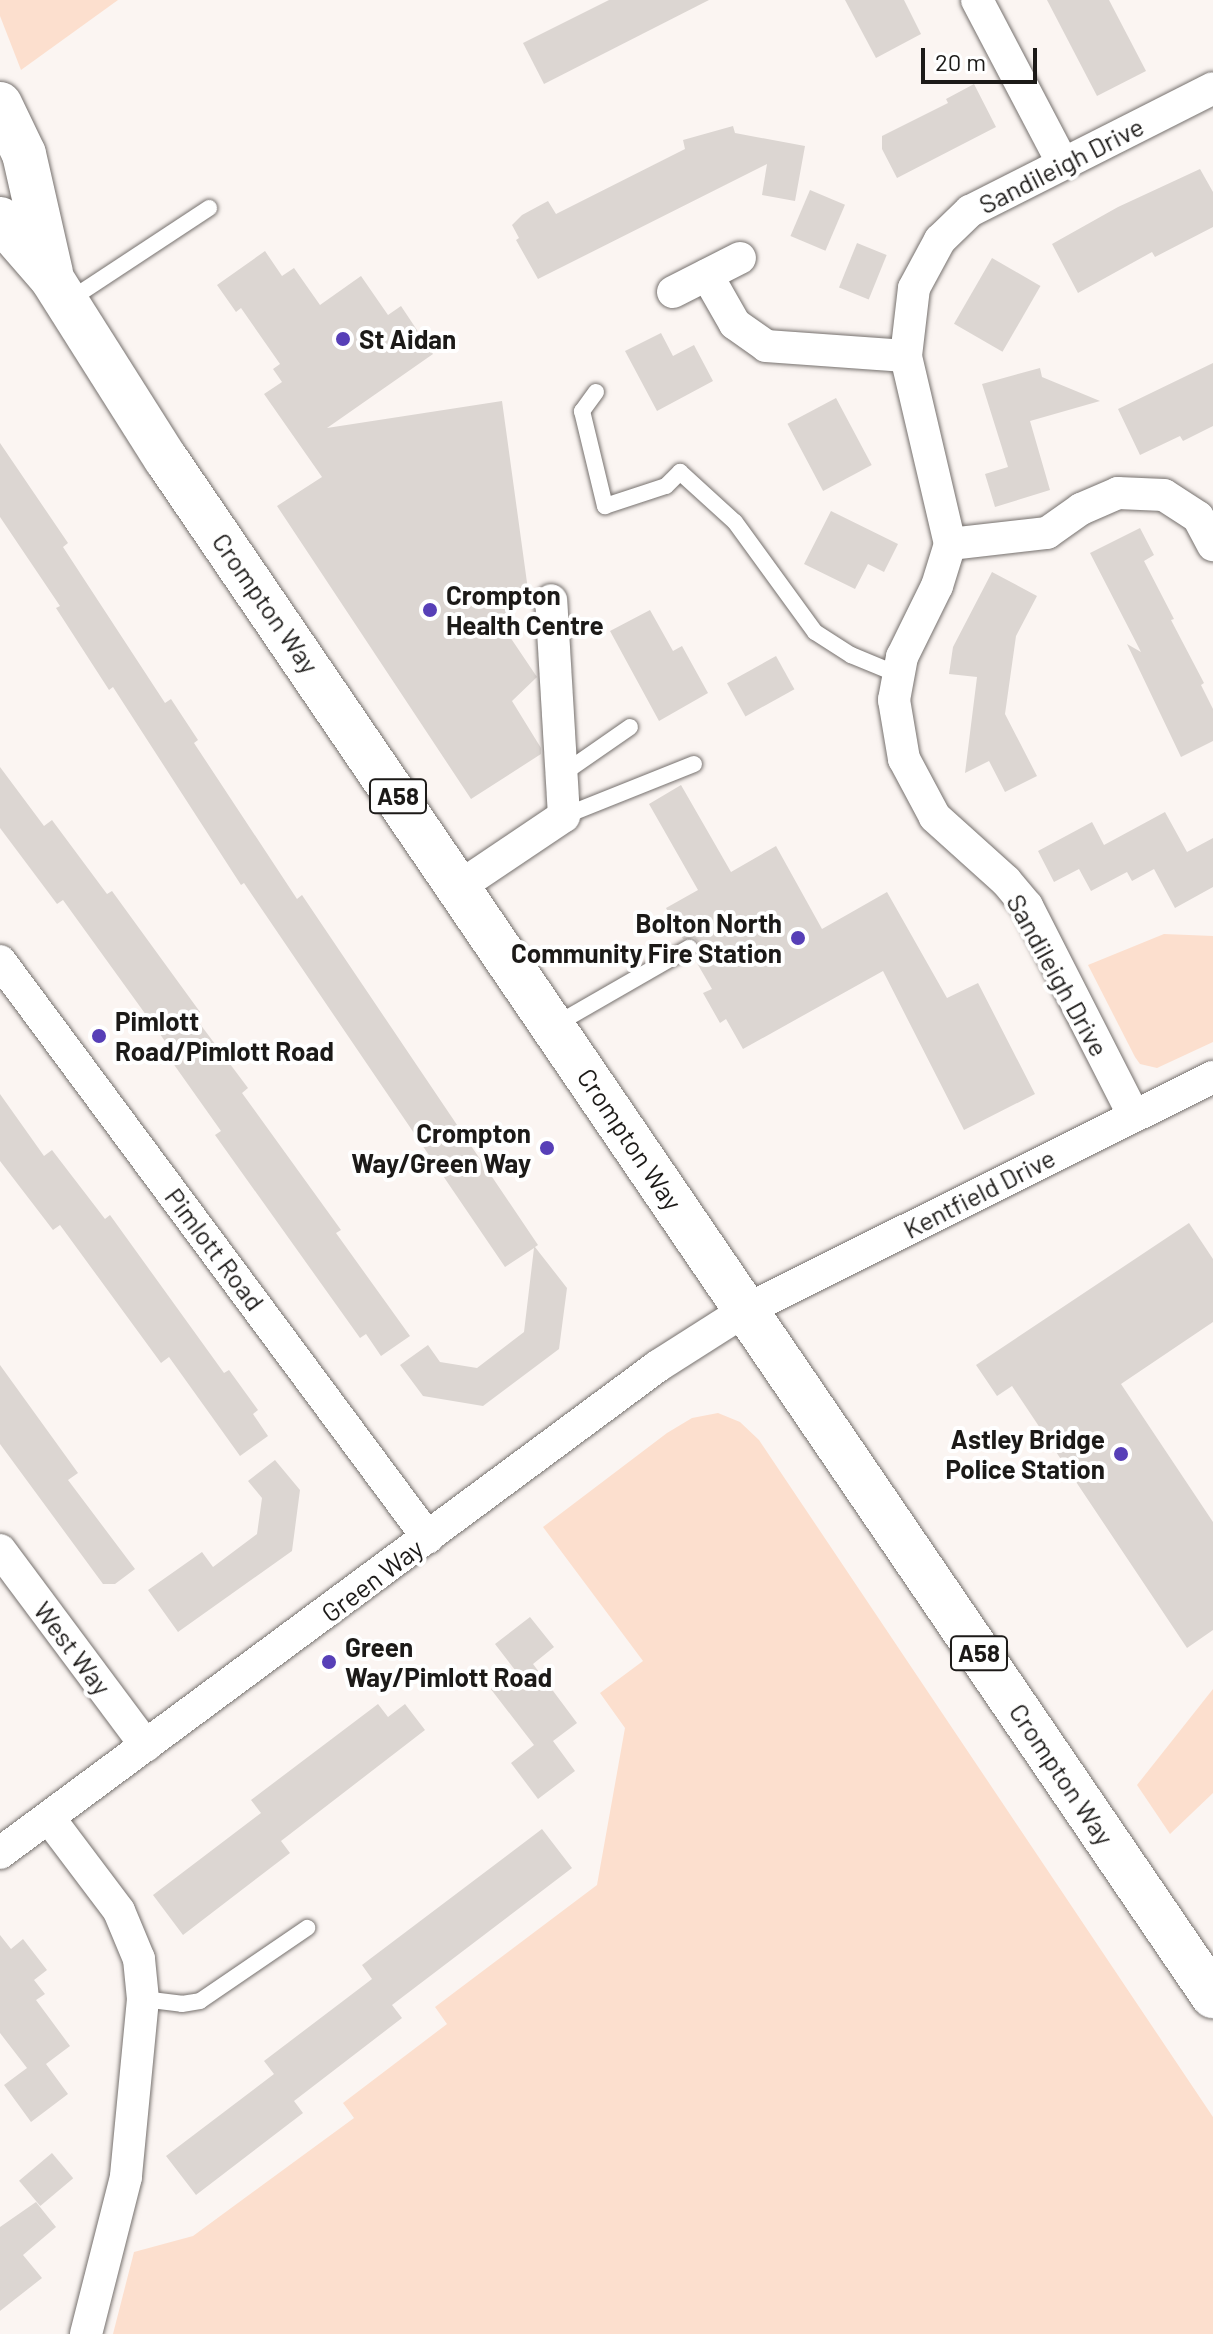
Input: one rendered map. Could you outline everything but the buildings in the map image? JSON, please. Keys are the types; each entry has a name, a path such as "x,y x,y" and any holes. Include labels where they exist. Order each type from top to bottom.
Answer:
{"highway":[{"name":"Crompton Way","path":"0,104 24,154 59,290"},
{"name":"Crompton Way","path":"0,219 59,290 166,459 460,886 1213,1996"}],"street":[{"path":"977,0 1062,162"},
{"name":"Sandileigh Drive","path":"1134,1116 1027,906 1006,881 935,817 904,759 894,700 902,657 937,586 950,544 906,356 914,288 940,240 970,211 1213,88"},
{"path":"673,292 740,258"},
{"path":"707,275 735,324 766,346 906,356"},
{"path":"950,544 1047,533 1081,509 1118,493 1164,495 1206,514 1213,545"},
{"path":"460,886 564,816 551,600"},
{"name":"Pimlott Road","path":"0,961 428,1538"},
{"name":"Kentfield Drive","path":"746,1310 1213,1077"},
{"name":"Green Way","path":"0,1853 658,1366 746,1310"},
{"name":"West Way","path":"0,1550 146,1746"},
{"path":"49,1818 119,1911 139,1959 143,1999 126,2177 101,2286 86,2334"}],"lane":[{"path":"59,290 209,208"},
{"path":"596,392 582,411 605,506 666,486 680,472 735,522 815,632 851,655 899,675"},
{"path":"561,775 630,727"},
{"path":"564,816 694,764"},
{"path":"554,1026 689,948"},
{"path":"143,1999 182,2004 200,2001 307,1928"}],"shaded area":[{"path":"0,0 118,0 21,70 0,16"},
{"path":"1164,934 1213,936 1213,1042 1157,1068 1140,1064 1135,1057 1088,965"},
{"path":"718,1413 740,1422 759,1440 1213,2117 1213,2334 113,2334 134,2252 193,2236 354,2118 343,2103 447,2024 435,2007 597,1885 625,1728 600,1693 643,1661 543,1527 667,1433 692,1418"},
{"path":"1213,1689 1213,1793 1170,1834 1137,1785"}],"place":[{"name":"St Aidan","path":"343,339"},
{"name":"Crompton Health Centre","path":"430,610"},
{"name":"Bolton North Community Fire Station","path":"798,938"},
{"name":"Pimlott Road/Pimlott Road","path":"99,1036"},
{"name":"Crompton Way/Green Way","path":"547,1148"},
{"name":"Astley Bridge Police Station","path":"1121,1454"},
{"name":"Green Way/Pimlott Road","path":"329,1662"}]}
